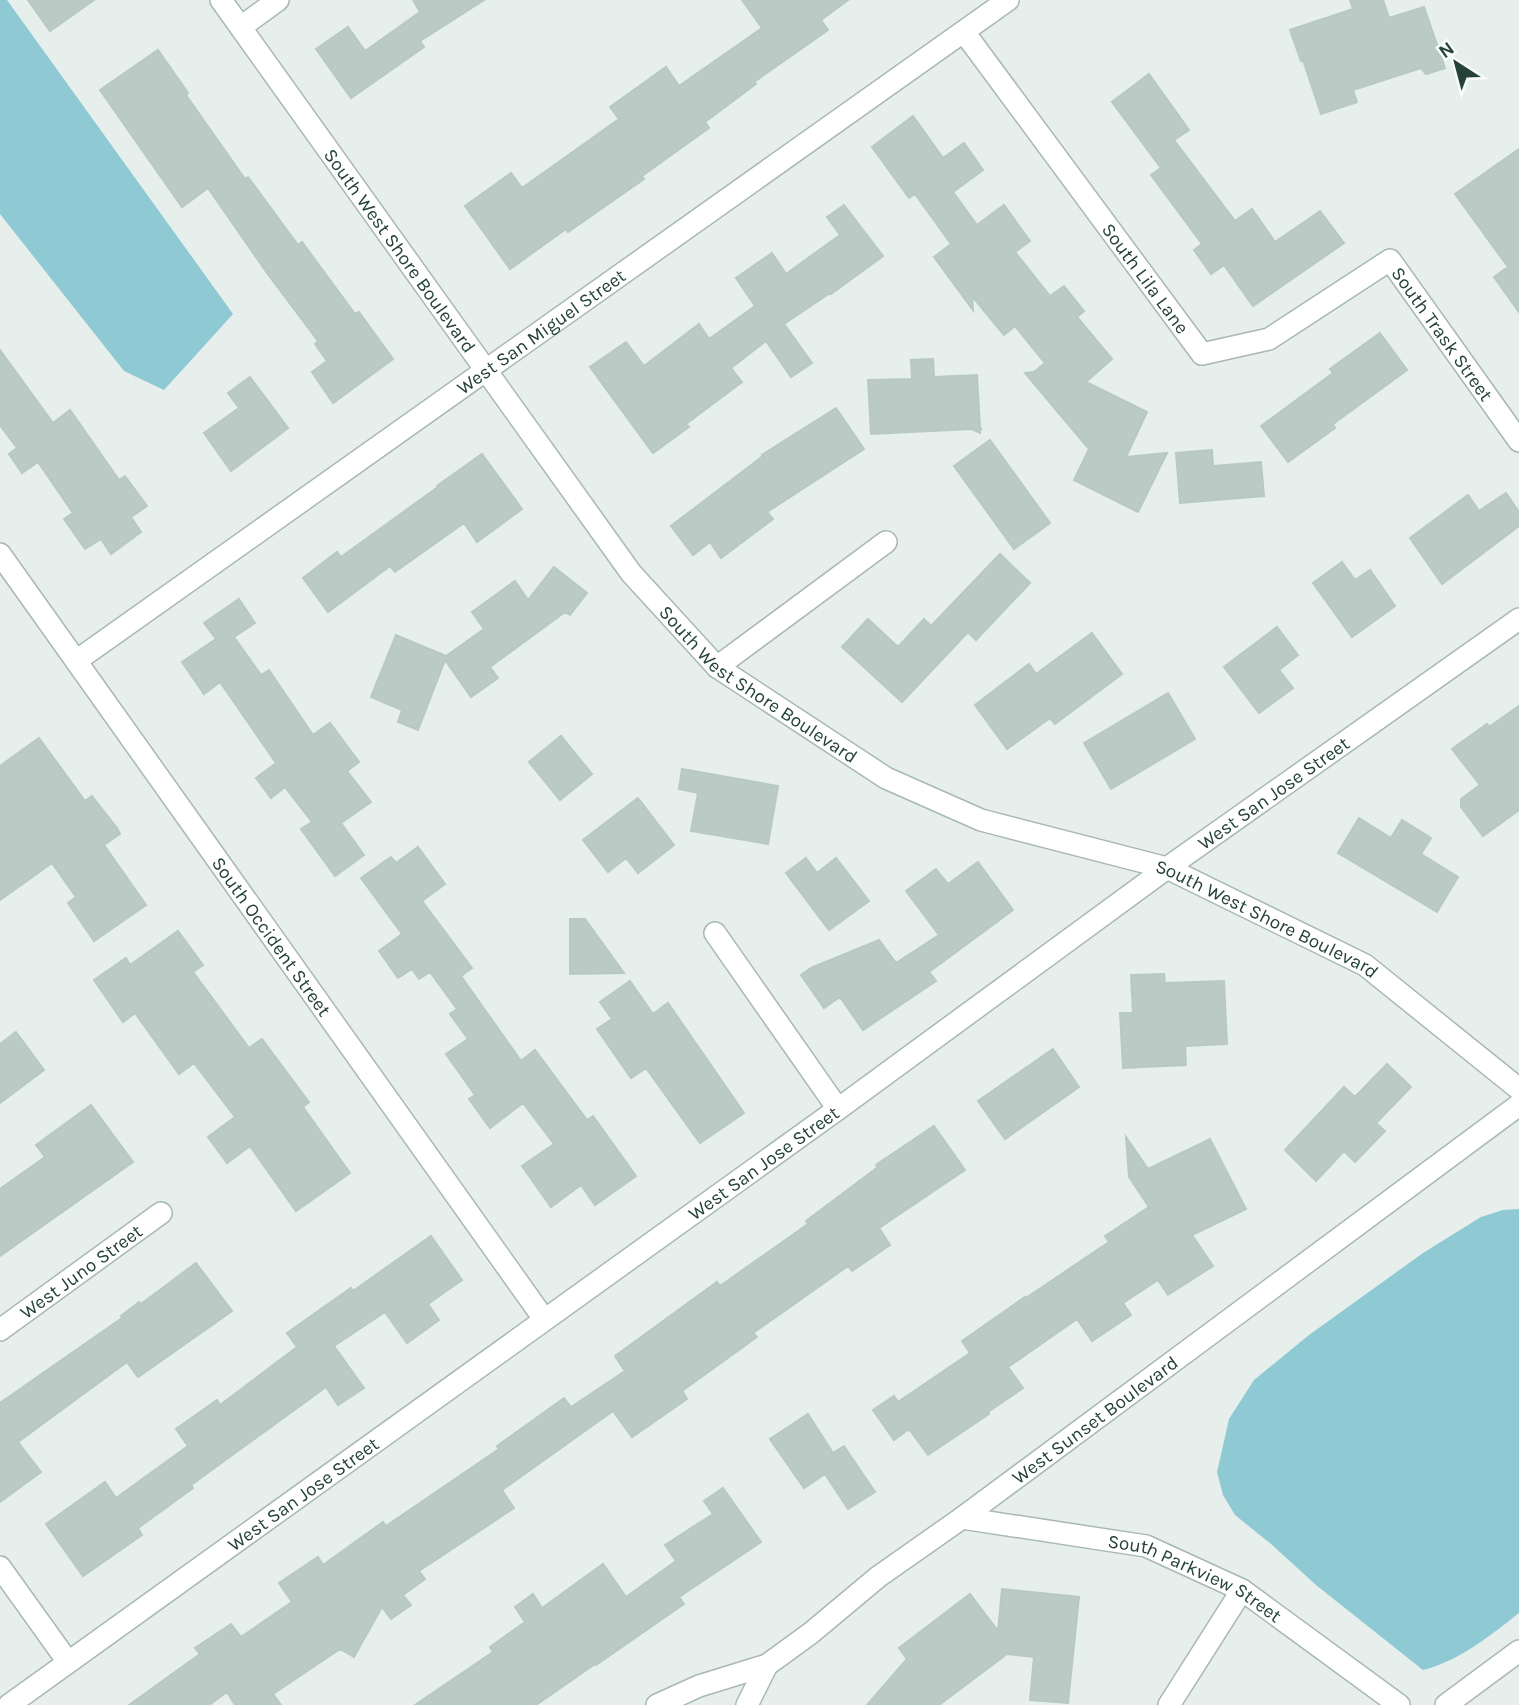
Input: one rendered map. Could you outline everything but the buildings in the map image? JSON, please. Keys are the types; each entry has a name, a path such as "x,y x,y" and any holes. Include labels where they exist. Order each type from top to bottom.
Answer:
{"street":[{"name":"South West Shore Boulevard","path":"221,0 631,573 717,667 886,778 981,820 1167,869 1365,965 1519,1089"},
{"path":"241,27 278,0"},
{"name":"West San Miguel Street","path":"76,661 1008,0"},
{"name":"South Lila Lane","path":"964,32 1202,354 1269,339 1390,260"},
{"name":"South Trask Street","path":"1390,260 1519,441"},
{"path":"717,667 886,542"},
{"name":"South Occident Street","path":"0,554 544,1319"},
{"name":"West San Jose Street","path":"9,1705 1167,869 1519,619"},
{"path":"715,933 838,1109"},
{"name":"West Sunset Boulevard","path":"657,1705 699,1686 767,1665 811,1633 878,1577 962,1518 1519,1105"},
{"name":"West Juno Street","path":"0,1330 161,1213"},
{"name":"South Parkview Street","path":"962,1518 1146,1546 1242,1590 1399,1705"},
{"path":"0,1567 68,1662"},
{"path":"1169,1705 1242,1590"},
{"path":"1446,1705 1519,1651"},
{"path":"747,1705 767,1665"}],"water":[{"path":"0,0 7,0 233,314 164,390 124,371 0,214"},
{"path":"1519,1209 1519,1613 1462,1654 1423,1670 1316,1585 1235,1515 1223,1495 1217,1472 1229,1419 1254,1380 1309,1335 1423,1253 1481,1217 1503,1210"}]}
